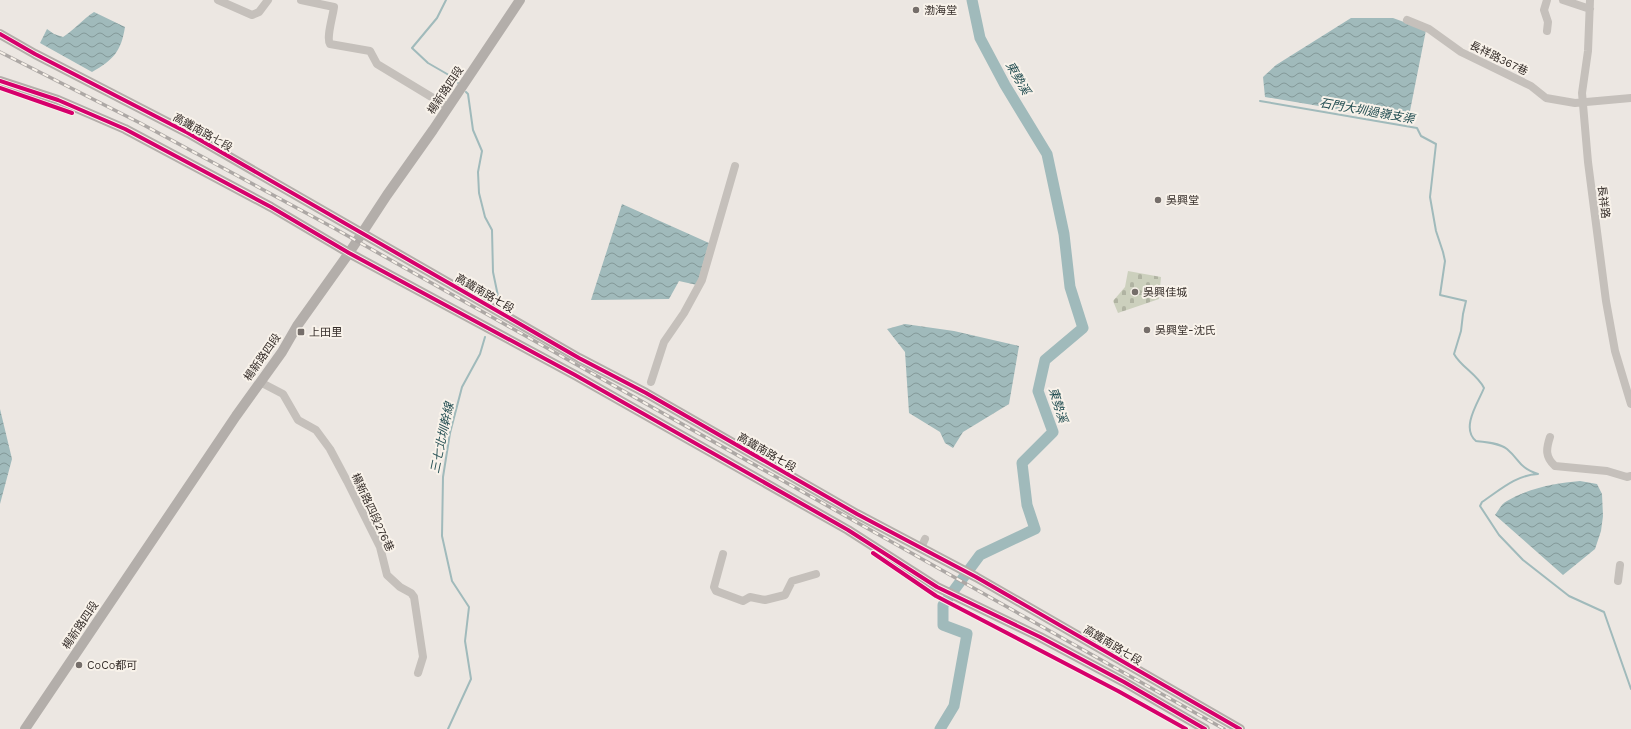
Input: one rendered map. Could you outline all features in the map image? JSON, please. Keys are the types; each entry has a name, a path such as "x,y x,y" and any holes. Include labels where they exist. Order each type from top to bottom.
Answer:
{"main road":[{"name":"楊新路四段","path":"25,729 260,382 282,352 297,326 363,233 387,195 520,0"},
{"name":"高鐵南路七段","path":"0,34 35,54 188,133 579,358 646,393 857,514 923,543 960,568 1240,729"},
{"path":"0,80 58,100 125,129 271,208 349,253 575,375 958,598 1047,641 1206,729"}],"street":[{"path":"218,0 252,15 258,12 268,0"},
{"path":"301,0 334,8 328,41 330,44 370,51 377,64 448,107"},
{"path":"1547,0 1544,10 1548,22 1547,31"},
{"path":"1563,0 1590,4"},
{"name":"長祥路","path":"1590,4 1588,51 1582,93 1588,162 1606,301 1615,351 1631,404"},
{"name":"長祥路367巷","path":"1407,20 1429,29 1461,52 1532,86 1546,98 1575,104 1631,98"},
{"path":"651,382 664,342 684,313 702,280 735,166"},
{"name":"楊新路四段276巷","path":"260,382 284,394 298,420 316,430 330,449 380,547 387,575 400,587 411,593 414,597 423,657 418,673"},
{"path":"1550,437 1546,448 1547,455 1555,466 1607,471 1627,477 1631,476"},
{"path":"723,554 714,587 716,591 743,601 750,597 765,600 785,595 792,581 816,574"},
{"path":"1618,580 1620,565"}],"green space":[{"path":"1128,271 1161,277 1159,299 1118,313 1113,301 1125,287"}],"water":[{"path":"94,12 125,27 121,43 115,54 111,59 92,72 40,43 47,29 54,34 63,37"},
{"path":"1351,18 1393,18 1426,30 1408,121 1265,97 1263,77 1276,65"},
{"path":"622,204 709,243 697,285 679,281 669,299 591,300"},
{"path":"905,324 954,331 1019,346 1009,404 963,432 953,448 945,443 940,432 909,413 905,352 887,329"},
{"path":"0,409 12,459 0,504"},
{"path":"1580,481 1597,484 1602,494 1603,516 1601,531 1595,549 1563,575 1495,515 1505,502 1515,496 1533,489"}],"waterway":[{"name":"三七北圳幹線","path":"446,0 437,18 412,48 428,63 454,78 458,83"},
{"name":"東勢溪","path":"940,729 954,706 967,634 943,625 943,605 980,555 1035,529 1027,505 1022,463 1053,432 1038,391 1045,360 1083,328 1070,287 1064,234 1047,154 1005,85 980,38 972,0"},
{"name":"三七北圳幹線","path":"466,92 468,94 473,130 482,151 478,172 479,193 485,217 492,230 493,272 498,296"},
{"name":"石門大圳過嶺支渠","path":"1260,101 1417,128 1421,136 1436,144 1430,197 1436,231 1445,261 1440,295 1466,301 1461,331 1454,354 1484,388 1472,414 1470,422 1472,436 1476,441 1492,443 1504,447 1512,453 1523,466 1538,474 1515,480 1482,502 1480,506 1499,535 1523,560 1569,596 1604,612 1631,689"},
{"name":"三七北圳幹線","path":"448,729 471,679 465,641 469,607 452,581 442,536 443,477 450,433 462,387 480,354 485,337"}],"railway":[{"path":"0,52 140,123 332,227 1224,729"}],"cycle path":[{"path":"0,34 35,54 188,133 579,358 646,393 857,514 976,577 1240,729"},
{"path":"0,81 58,100 125,129 271,207 349,253 575,375 848,530 937,587 1040,637 1124,682 1205,729"},
{"path":"0,88 72,113"},
{"path":"873,553 936,596 1118,691 1186,729"}],"place":[{"name":"渤海堂","path":"916,10"},
{"name":"吳興堂","path":"1158,200"},
{"name":"吳興佳城","path":"1135,292"},
{"name":"吳興堂-沈氏","path":"1147,330"},
{"name":"上田里","path":"301,332"},
{"name":"CoCo都可","path":"79,665"}]}
